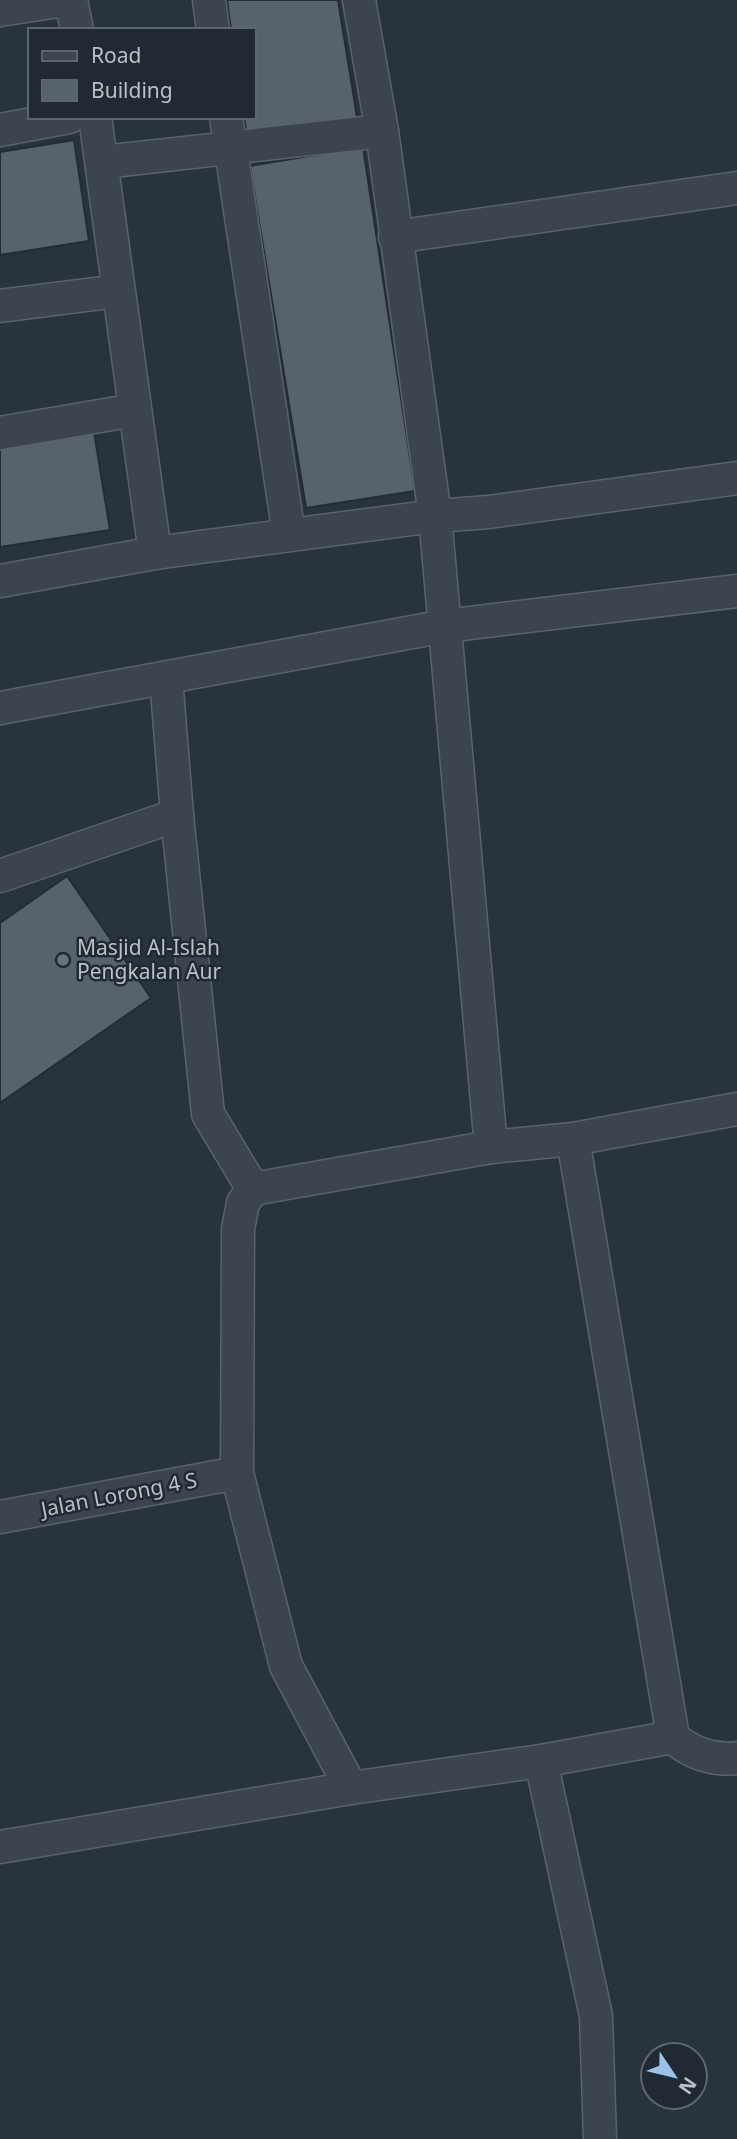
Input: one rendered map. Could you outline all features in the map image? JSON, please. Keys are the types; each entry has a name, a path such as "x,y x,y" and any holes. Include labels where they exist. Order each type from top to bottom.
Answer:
{"street":[{"path":"0,10 65,0"},
{"path":"71,0 77,28"},
{"path":"209,0 214,28"},
{"path":"359,0 382,131 435,516 491,1147"},
{"path":"0,130 58,119"},
{"path":"95,119 155,553"},
{"path":"103,162 228,132 382,131"},
{"path":"228,132 289,535"},
{"path":"395,237 737,188"},
{"path":"0,306 118,291"},
{"path":"0,433 135,410"},
{"path":"0,581 155,553 737,478"},
{"path":"0,708 445,626 737,591"},
{"path":"166,678 177,815 208,1114 253,1189"},
{"path":"0,876 177,815"},
{"path":"351,1788 286,1666 237,1473 238,1229 243,1203 253,1189 491,1147 573,1139 737,1109"},
{"path":"573,1139 673,1737 692,1751 722,1760 737,1758"},
{"name":"Jalan Lorong 4 S","path":"0,1517 237,1473"},
{"path":"0,1847 351,1788 541,1761 673,1737"},
{"path":"541,1761 596,2017 600,2139"}],"building":[{"path":"227,0 338,0 358,123 247,137 244,119 256,119 256,28 231,28"},
{"path":"74,140 89,241 0,255 0,152"},
{"path":"363,147 415,491 306,508 250,166"},
{"path":"93,426 110,530 0,547 0,441"},
{"name":"Masjid Al-Islah Pengkalan Aur","path":"67,876 151,998 0,1103 0,923"}],"place":[{"name":"Masjid Al-Islah Pengkalan Aur","path":"63,960"}]}
